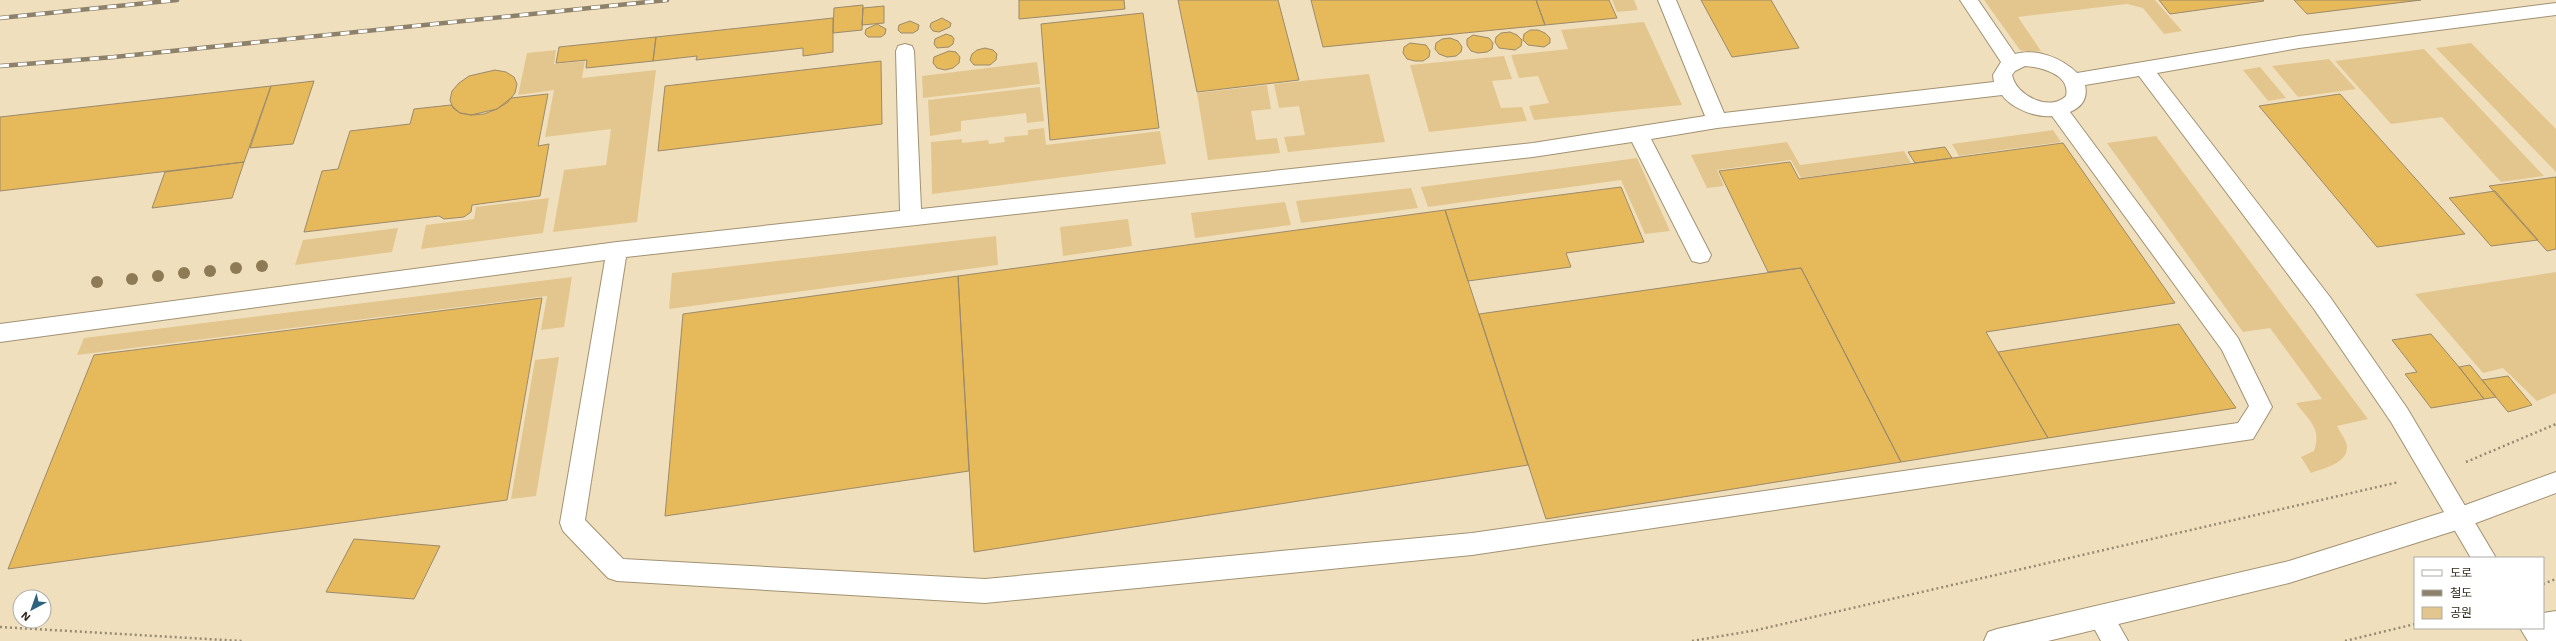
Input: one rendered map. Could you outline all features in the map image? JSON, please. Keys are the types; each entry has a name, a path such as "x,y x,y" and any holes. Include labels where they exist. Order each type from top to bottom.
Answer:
{"main road":[{"path":"1667,0 1717,121"},
{"path":"1969,0 2011,63"},
{"path":"2073,80 2145,70 2299,42 2554,12"},
{"path":"905,51 911,219"},
{"path":"2022,59 2050,64 2063,70 2073,80 2077,90 2076,99 2069,106 2057,109 2043,109 2028,105 2006,88 2002,79 2004,69 2011,63 2022,59"},
{"path":"2145,70 2322,303 2399,415 2483,557"},
{"path":"0,333 617,250 1533,150 1717,121 2006,88"},
{"path":"617,250 572,523 617,570 985,591 1464,544 2245,432 2261,408 2230,344 2057,109"},
{"path":"1638,133 1700,255"},
{"path":"1997,641 2289,572 2460,518 2556,482"},
{"path":"2100,617 2115,641"},
{"path":"2544,625 2556,623"},
{"path":"2534,629 2545,641"}],"path":[{"path":"1692,641 1757,630 2395,483 2435,476 2556,424"},
{"path":"2544,584 2556,578"},
{"path":"2345,641 2414,624"},
{"path":"0,627 242,641"}],"green space":[{"path":"1612,0 1634,0 1638,10 1617,12"},
{"path":"1984,0 2155,0 2182,31 2164,34 2143,8 2127,4 2018,17 2041,51 2028,52 2020,50"},
{"path":"1644,22 1682,105 1534,120 1529,106 1549,103 1538,76 1519,78 1511,55 1568,49 1561,30"},
{"path":"2471,43 2556,129 2556,172 2436,48"},
{"path":"2424,49 2544,176 2501,182 2442,117 2391,124 2335,61"},
{"path":"556,50 554,64 585,61 582,78 656,70 637,222 553,232 564,170 606,165 611,129 545,137 554,90 518,95 527,53"},
{"path":"1504,56 1512,79 1492,81 1501,108 1522,107 1527,121 1429,132 1410,65"},
{"path":"2329,59 2356,89 2298,97 2272,66"},
{"path":"1037,62 1040,84 923,98 922,76"},
{"path":"2260,67 2286,98 2268,101 2243,70"},
{"path":"1369,74 1385,142 1288,152 1284,137 1305,135 1299,106 1279,108 1274,84"},
{"path":"1267,85 1271,109 1251,111 1256,140 1277,138 1280,153 1208,160 1197,93"},
{"path":"1040,87 1044,121 1027,123 1026,113 961,121 961,131 930,136 928,100"},
{"path":"1044,128 1046,145 1160,131 1166,164 932,194 931,142 962,139 962,143 988,140 989,144 1005,142 1004,137 1028,135 1028,130"},
{"path":"2053,130 2061,142 1959,156 1952,144"},
{"path":"2156,136 2368,419 2337,426 2347,446 2344,457 2334,464 2311,473 2301,457 2314,451 2316,436 2310,420 2296,403 2322,399 2270,328 2243,332 2107,143"},
{"path":"1787,142 1800,165 1904,151 1911,163 1801,178 1791,160 1717,170 1724,186 1707,188 1691,155"},
{"path":"1637,158 1670,231 1645,234 1621,180 1428,207 1421,187"},
{"path":"1411,188 1418,208 1301,223 1296,201"},
{"path":"549,198 543,233 421,249 426,225 474,219 476,207"},
{"path":"1285,202 1291,225 1195,238 1191,213"},
{"path":"1128,219 1132,246 1063,256 1060,227"},
{"path":"398,228 392,252 295,265 303,240"},
{"path":"996,236 998,265 669,309 672,273"},
{"path":"2556,272 2556,393 2537,401 2503,368 2483,373 2415,294"},
{"path":"572,277 564,327 541,330 547,296 77,355 84,338"},
{"path":"559,357 536,496 511,499 535,360"}],"building":[{"path":"1019,0 1124,0 1125,9 1019,19"},
{"path":"1178,0 1278,0 1299,80 1197,92"},
{"path":"1311,0 1536,0 1545,25 1323,47"},
{"path":"1536,0 1609,0 1617,18 1545,25"},
{"path":"1701,0 1771,0 1799,48 1732,57"},
{"path":"2159,0 2263,0 2264,1 2170,14"},
{"path":"2294,0 2421,0 2307,14"},
{"path":"863,5 862,30 833,33 834,8"},
{"path":"884,6 884,23 862,25 863,8"},
{"path":"1143,13 1159,128 1050,140 1041,24"},
{"path":"833,18 833,52 803,56 803,48 696,60 697,56 653,61 656,37"},
{"path":"942,18 951,23 950,27 939,32 933,31 930,27 931,23"},
{"path":"910,21 919,25 918,30 913,33 901,33 898,30 899,25"},
{"path":"877,24 886,29 885,34 881,37 868,37 865,34 866,29"},
{"path":"1530,30 1538,30 1545,33 1550,38 1550,43 1544,47 1528,45 1523,40 1524,34"},
{"path":"1510,32 1517,35 1522,40 1521,46 1515,50 1499,48 1495,42 1496,37 1501,33"},
{"path":"946,34 952,36 954,39 953,44 949,47 937,48 934,44 935,39"},
{"path":"1473,35 1489,38 1493,43 1492,49 1487,52 1478,53 1471,51 1467,45 1467,39"},
{"path":"656,37 653,61 586,68 587,60 556,63 559,47"},
{"path":"1450,38 1458,41 1462,47 1461,52 1456,56 1447,57 1439,54 1435,49 1436,43 1442,39"},
{"path":"1410,43 1426,45 1430,51 1429,57 1423,61 1407,59 1403,53 1404,47"},
{"path":"985,48 993,50 997,54 996,60 990,65 974,65 970,60 972,54 977,50"},
{"path":"949,51 956,52 960,57 959,63 953,68 945,70 937,68 933,63 934,57"},
{"path":"881,61 882,124 658,151 665,86"},
{"path":"495,70 506,72 514,77 517,84 515,93 508,102 497,109 471,115 460,113 453,108 450,100 452,91 459,83 469,76"},
{"path":"314,81 293,144 250,148 271,86"},
{"path":"271,86 244,162 0,191 0,117"},
{"path":"548,94 538,146 549,144 540,196 472,205 471,212 464,217 444,219 439,216 304,232 322,171 338,169 350,131 410,124 414,109 451,105 460,113 471,115 484,114 497,109 511,98"},
{"path":"2340,94 2465,234 2377,247 2259,106"},
{"path":"2063,143 2175,303 1986,332 2048,438 1901,462 1801,268 1768,272 1719,171 1790,162 1799,179"},
{"path":"1945,147 1952,158 1915,163 1908,152"},
{"path":"244,162 232,198 152,208 165,172"},
{"path":"2556,177 2556,249 2547,251 2489,186"},
{"path":"1621,187 1644,242 1566,253 1571,267 1468,281 1445,210"},
{"path":"2495,191 2538,240 2491,246 2449,198"},
{"path":"1445,210 1528,465 974,552 958,276"},
{"path":"1801,268 1901,462 1546,519 1479,314"},
{"path":"958,276 969,471 665,516 683,314"},
{"path":"542,298 507,500 8,569 94,355"},
{"path":"2179,324 2236,408 2048,438 1998,352"},
{"path":"2431,334 2484,399 2431,408 2405,374 2417,372 2392,340"},
{"path":"2470,365 2496,397 2484,399 2459,367"},
{"path":"2508,376 2532,405 2508,412 2482,380"},
{"path":"354,539 440,546 414,599 326,592"}],"railway":[{"path":"0,18 177,0"},
{"path":"0,66 114,57 667,0"}]}
